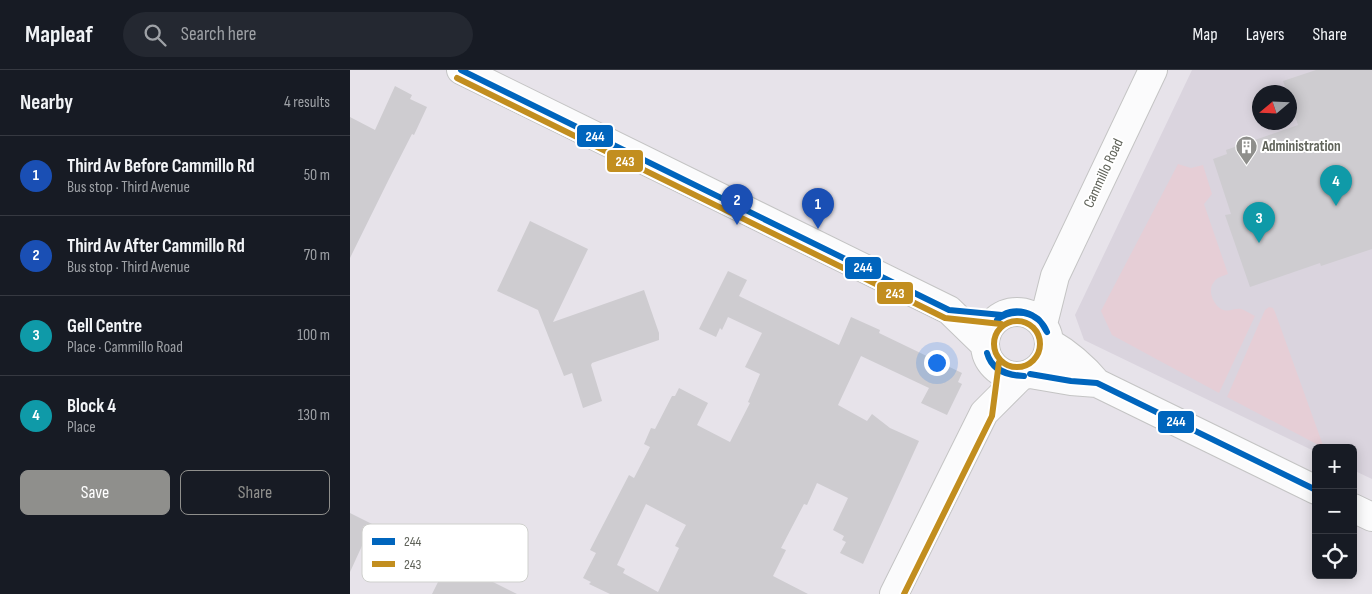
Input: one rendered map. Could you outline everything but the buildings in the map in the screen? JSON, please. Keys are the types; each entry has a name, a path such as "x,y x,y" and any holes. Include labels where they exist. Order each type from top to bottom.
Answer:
{"main road":[{"path":"460,70 949,310 1010,313 1036,317 1046,334 1080,363 1097,383"},
{"name":"Cammillo Road","path":"1046,334 1055,276 1153,70"},
{"name":"Cammillo Road","path":"1010,313 1055,276"},
{"path":"949,310 1002,373 1097,383 1314,489"},
{"path":"984,413 989,327 1010,313"},
{"path":"894,594 984,413 1025,375 1040,368 1049,353 1046,334"},
{"path":"1357,510 1372,517"}],"shaded area":[{"path":"1192,70 1372,70 1372,479 1357,472 1357,444 1312,444 1312,450 1084,340 1075,315"},
{"path":"1178,164 1191,168 1203,165 1212,194 1204,204 1228,274 1217,279 1212,285 1211,293 1213,300 1221,309 1241,309 1255,316 1219,393 1112,335 1101,311"},
{"path":"1269,307 1273,308 1275,312 1323,444 1316,444 1227,397 1265,310"}],"transit line":[{"name":"244","path":"461,70 949,310 1002,315"},
{"name":"243","path":"457,78 945,318 1001,324"},
{"name":"244","path":"997,320 1010,312 1025,312 1038,320 1047,332"},
{"name":"244","path":"997,320 1012,313 1028,314 1039,320 1047,332"},
{"name":"243","path":"1017,321 1030,325 1036,331 1040,344 1036,357 1030,363 1017,367 1004,363 998,357 994,344 998,331 1004,325 1017,321"},
{"name":"244","path":"987,353 993,364 1001,370 1024,376"},
{"name":"244","path":"987,353 996,368 1012,375 1024,376"},
{"name":"243","path":"904,594 992,416 999,362"},
{"name":"244","path":"1030,374 1097,383 1314,489"}],"place":[{"name":"Administration","path":"1246,165"},
{"name":"Block 4","path":"1336,206"},
{"name":"Third Av After Cammillo Rd","path":"737,225"},
{"name":"Third Av Before Cammillo Rd","path":"818,229"},
{"name":"Gell Centre","path":"1259,243"}]}
